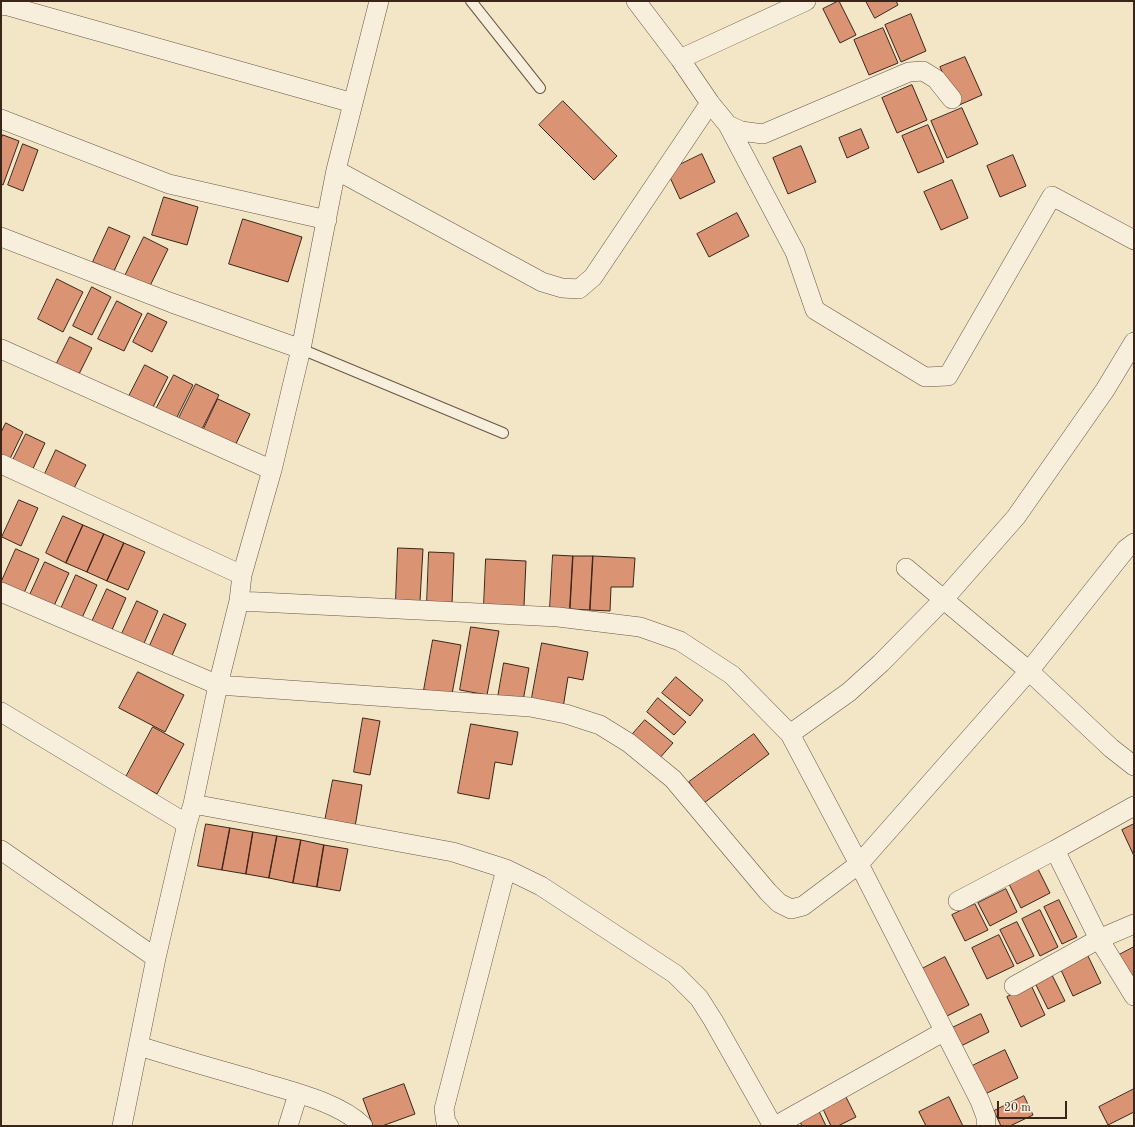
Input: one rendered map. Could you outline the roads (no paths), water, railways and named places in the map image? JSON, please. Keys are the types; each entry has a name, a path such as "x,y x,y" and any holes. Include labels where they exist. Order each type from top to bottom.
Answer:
{"street":[{"path":"122,1126 156,958 193,804 218,685 239,602 242,575 272,470 301,349 336,170 379,1"},
{"path":"636,1 680,59 710,103 728,125 795,252 815,310 925,377 948,376 1052,196 1134,240"},
{"path":"680,59 806,1"},
{"path":"1,6 5,5 353,102"},
{"path":"728,125 741,131 763,134 909,72 923,71 936,79 952,99"},
{"path":"336,170 542,282 562,288 579,289 593,277 710,103"},
{"path":"1,119 169,184 327,220"},
{"path":"1,237 172,303 301,349"},
{"path":"790,734 849,692 881,663 944,600 1016,516 1105,390 1134,342"},
{"path":"1,349 272,470"},
{"path":"1,464 242,575"},
{"path":"1,592 218,685 530,708 566,714 600,725 629,743 673,779 768,892 779,903 791,909 803,906 859,864 1029,671 1126,549 1134,543"},
{"path":"906,568 1029,671 1112,748 1134,766"},
{"path":"239,602 558,617 640,627 680,641 732,674 790,734 859,864 943,1032 980,1101 986,1117 986,1126"},
{"path":"1,712 187,824"},
{"path":"193,804 452,852 506,869 542,886 675,974 699,998 717,1026 774,1126 943,1032"},
{"path":"958,901 1134,806"},
{"path":"1,850 156,958"},
{"path":"1055,850 1099,939 1134,996"},
{"path":"448,1126 446,1123 444,1109 506,869"},
{"path":"1014,986 1099,939 1134,924"},
{"path":"139,1046 298,1094 346,1112 363,1126"},
{"path":"288,1126 298,1094"}],"lane":[{"path":"471,1 540,88"},
{"path":"301,349 503,433"}]}
